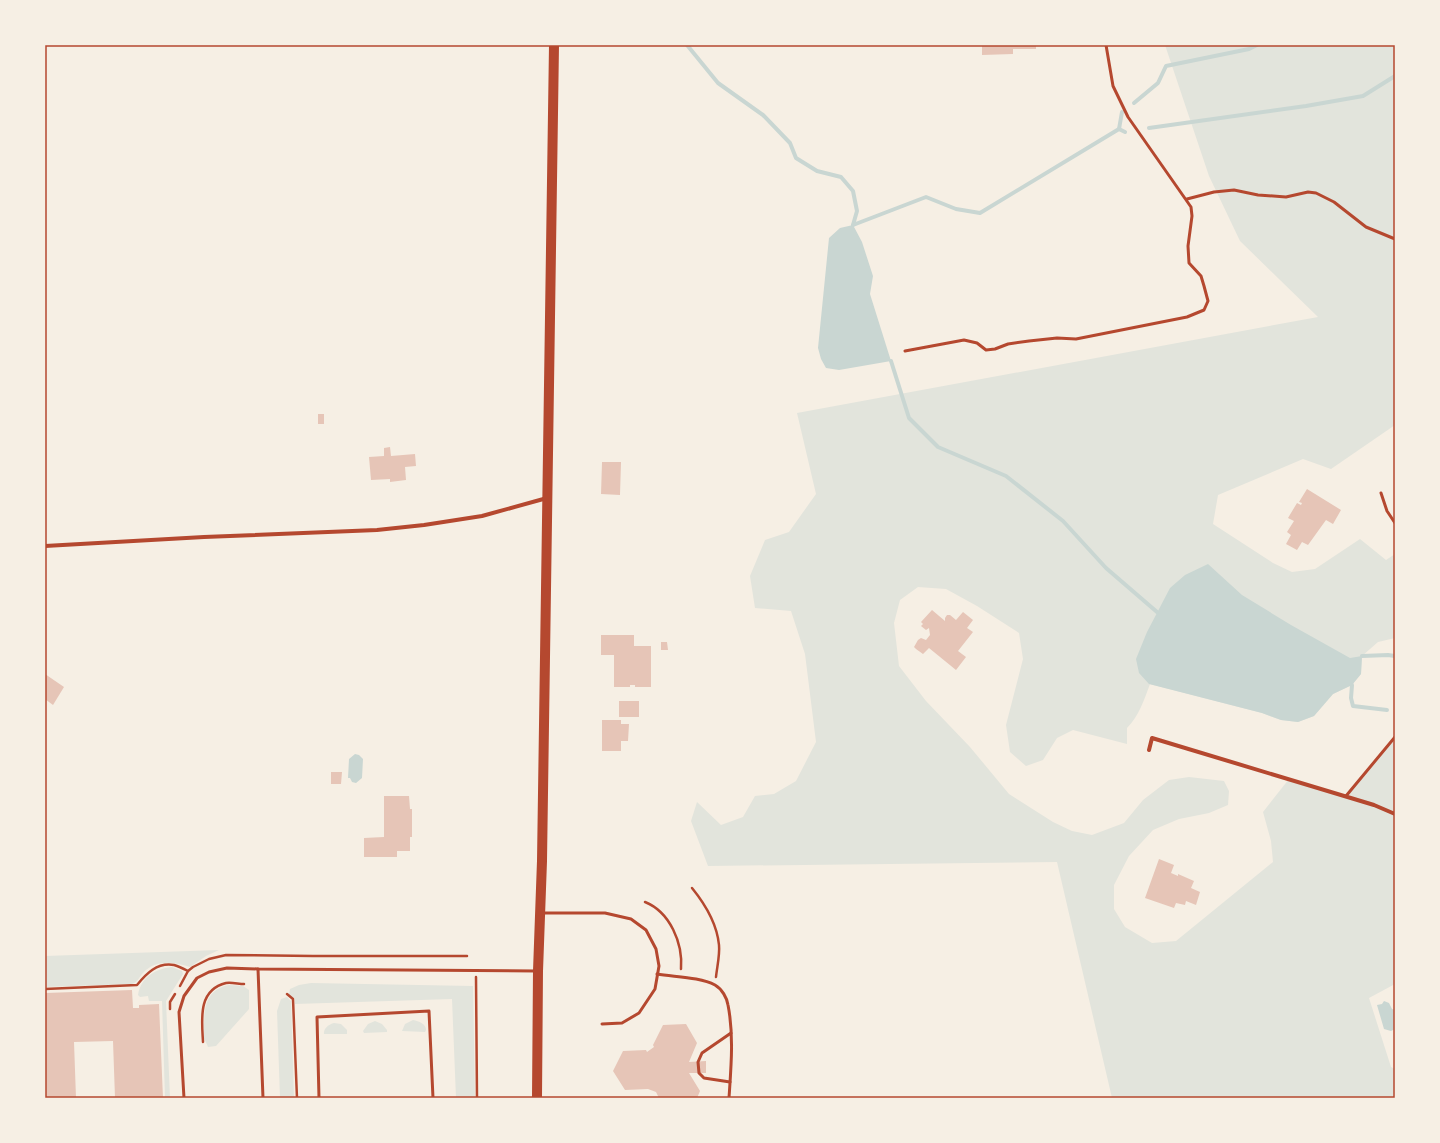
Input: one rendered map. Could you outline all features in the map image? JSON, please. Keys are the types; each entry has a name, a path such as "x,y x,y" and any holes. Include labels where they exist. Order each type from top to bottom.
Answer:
{"main road":[{"path":"537,1098 554,45"}],"street":[{"path":"45,546 385,529 424,525 482,516 547,498"},
{"path":"1149,750 1152,738 1346,796 1374,805 1395,814"}],"lane":[{"path":"905,351 964,340 977,343 986,350 995,349 1008,344 1029,341 1057,338 1076,339 1187,317 1204,310 1208,301 1201,276 1189,263 1188,246 1192,216 1191,207 1128,117 1113,86 1106,45"},
{"path":"1186,199 1214,192 1234,190 1258,195 1286,197 1308,192 1316,193 1334,202 1366,227 1395,239"},
{"path":"1381,493 1387,512 1395,523"},
{"path":"1346,796 1395,737"},
{"path":"541,912 605,913 631,919 646,930 656,949 659,966 655,989 639,1013 622,1024 602,1024"},
{"path":"184,1098 179,1012 184,996 196,978 209,972 227,968 538,971"},
{"path":"258,969 263,1098"},
{"path":"658,974 698,980 715,985 722,990 728,1004 731,1033 729,1098"},
{"path":"319,1098 317,1017 429,1011 433,1098"},
{"path":"730,1082 704,1078 699,1073 698,1062 702,1053 731,1033"}],"path":[{"path":"692,888 700,898 711,918 720,946 715,985"},
{"path":"645,902 652,905 664,916 674,932 680,947 680,977"},
{"path":"171,1016 170,1002 188,971 209,959 226,955 467,956"},
{"path":"45,989 137,985 146,974 157,966 174,965 188,971"},
{"path":"476,971 477,1098"},
{"path":"203,1042 202,1012 206,999 212,991 226,983 244,984"},
{"path":"287,994 293,999 297,1098"}],"shaded area":[{"path":"1165,45 1395,45 1395,425 1331,469 1303,459 1218,495 1213,524 1273,563 1292,572 1315,569 1360,539 1386,560 1395,554 1395,638 1378,642 1362,656 1361,674 1352,685 1333,694 1314,716 1298,722 1281,720 1262,713 1150,684 1138,713 1127,728 1127,744 1073,730 1057,738 1043,760 1026,766 1010,752 1006,725 1023,659 1019,633 977,606 946,589 918,587 900,600 894,623 899,666 926,701 970,747 1009,794 1053,822 1072,831 1092,835 1124,823 1143,800 1169,780 1189,777 1224,781 1229,791 1228,805 1209,813 1179,819 1153,830 1129,856 1114,885 1114,909 1125,927 1152,943 1176,941 1273,862 1271,841 1263,812 1289,779 1346,796 1395,737 1395,984 1369,998 1391,1067 1395,1069 1395,1098 1112,1098 1057,862 708,866 691,821 697,802 721,825 743,817 755,796 774,794 796,781 816,742 805,654 791,611 755,608 750,576 765,540 789,532 816,494 797,413 1318,317 1240,241 1209,176"},
{"path":"853,225 862,242 873,276 870,294 891,361 839,370 826,368 821,359 818,348 829,238 840,228"},
{"path":"1208,564 1242,595 1291,625 1350,658 1362,656 1361,674 1352,685 1333,694 1314,716 1298,722 1281,720 1262,713 1149,684 1139,673 1136,659 1147,632 1170,588 1185,575"},
{"path":"355,754 359,755 363,759 362,778 356,783 352,782 350,778 348,778 349,759"},
{"path":"219,950 206,956 190,967 171,963 153,965 132,984 45,987 45,956"},
{"path":"172,967 182,971 183,974 166,1001 170,1098 165,1098 162,1001 149,1001 148,996 140,997 138,995 142,983 150,975 160,970"},
{"path":"311,983 473,986 475,1098 456,1098 452,999 295,1004 295,999 289,994 290,989 299,985"},
{"path":"229,985 243,986 249,990 249,1009 216,1046 208,1047 204,1038 206,1005 211,994 222,987"},
{"path":"287,997 291,1001 294,1098 280,1098 277,1011 281,999"},
{"path":"1384,1001 1389,1003 1392,1009 1395,1010 1395,1029 1391,1031 1384,1029 1377,1005 1382,1004"},
{"path":"413,1020 423,1024 426,1028 425,1032 402,1031 405,1024"},
{"path":"375,1021 382,1024 387,1032 364,1033 363,1031 368,1024"},
{"path":"330,1024 341,1024 347,1030 347,1034 324,1034 324,1030"}],"building":[{"path":"982,45 1036,45 1036,49 1013,49 1013,54 982,55"},
{"path":"318,414 324,414 324,424 318,424"},
{"path":"390,447 391,456 415,454 416,466 405,467 406,480 390,482 390,479 371,480 369,457 384,456 384,448"},
{"path":"602,462 621,462 620,495 601,494"},
{"path":"1307,489 1341,510 1333,524 1326,520 1308,545 1302,542 1297,550 1286,544 1291,535 1287,532 1294,521 1288,518 1297,503 1301,505 1302,503 1299,502"},
{"path":"932,610 945,621 947,615 950,615 956,620 963,612 973,620 967,628 973,632 958,651 966,657 956,670 929,648 923,654 914,647 918,640 921,638 926,640 930,635 929,628 926,630 921,626 923,624 921,622"},
{"path":"601,635 634,635 634,646 651,646 651,687 635,687 635,685 630,685 630,687 614,687 614,655 601,655"},
{"path":"661,642 667,642 668,650 661,650"},
{"path":"45,674 64,687 53,705 45,699"},
{"path":"619,701 639,701 639,717 619,717"},
{"path":"602,720 621,720 621,724 629,724 628,741 621,741 621,751 602,751"},
{"path":"331,772 342,772 341,784 331,784"},
{"path":"384,796 409,796 410,809 412,809 412,837 410,837 410,851 397,851 397,857 364,857 364,838 384,837"},
{"path":"1159,859 1174,865 1171,873 1178,876 1178,874 1194,881 1191,888 1200,892 1196,905 1186,901 1185,905 1176,903 1174,908 1145,898"},
{"path":"132,990 133,1008 139,1008 139,1005 159,1004 163,1098 115,1098 113,1041 74,1042 76,1098 45,1098 45,993"},
{"path":"686,1024 697,1043 689,1062 706,1061 706,1073 689,1073 700,1091 697,1098 659,1098 656,1092 648,1089 625,1090 613,1071 623,1051 646,1050 647,1052 654,1047 653,1045 663,1025"}],"waterway":[{"path":"687,45 718,83 763,115 790,143 796,158 817,171 841,177 853,191 857,211 853,225"},
{"path":"1134,103 1158,83 1166,66 1249,49 1257,45"},
{"path":"1149,128 1306,106 1363,96 1395,76"},
{"path":"1119,129 1122,112"},
{"path":"853,225 926,197 956,209 980,213 1119,129 1125,132"},
{"path":"891,361 909,418 938,447 1006,476 1063,521 1106,568 1157,612"},
{"path":"1362,656 1395,656"},
{"path":"1352,685 1351,698 1353,706 1387,710"}]}
